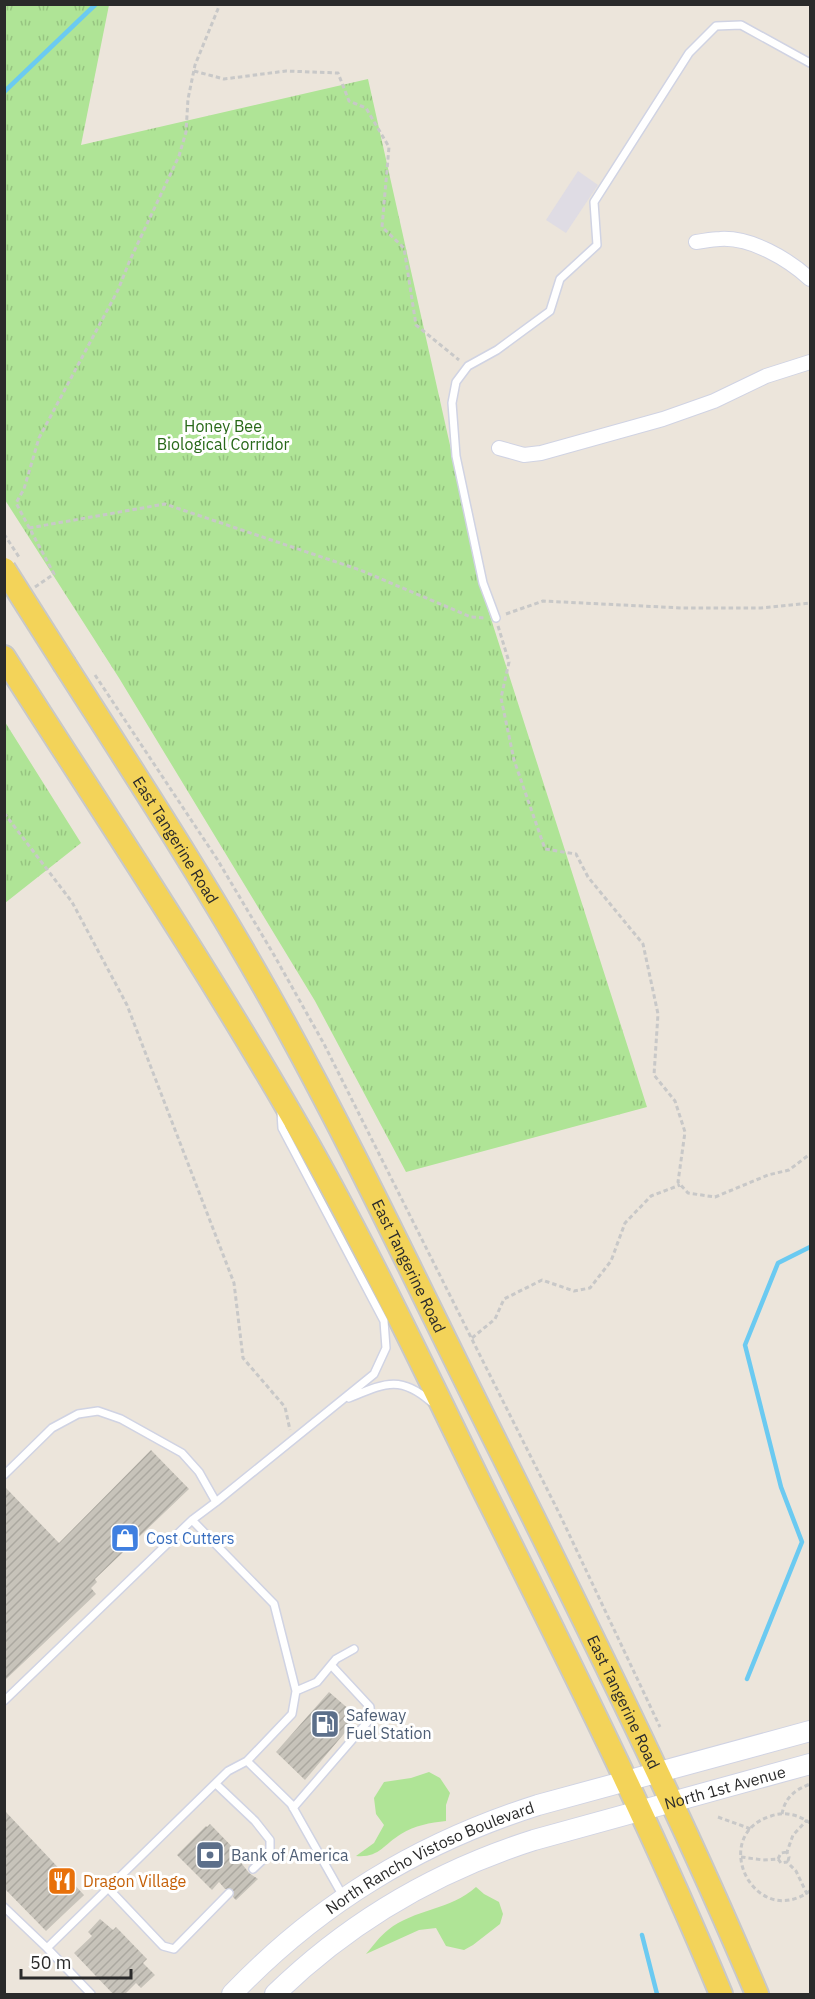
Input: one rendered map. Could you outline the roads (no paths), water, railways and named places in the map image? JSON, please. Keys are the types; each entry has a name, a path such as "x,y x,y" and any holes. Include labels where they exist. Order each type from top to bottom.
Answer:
{"main road":[{"name":"East Tangerine Road","path":"4,569 223,916 297,1048 598,1646 672,1801 757,1995"},
{"name":"East Tangerine Road","path":"4,657 201,965 281,1097 357,1237 627,1780 721,1995"},
{"name":"North 1st Avenue","path":"658,1772 810,1731"},
{"name":"North 1st Avenue","path":"641,1810 810,1764"},
{"name":"North Rancho Vistoso Boulevard","path":"232,1995 280,1948 344,1898 399,1864 477,1827 527,1809 658,1772"},
{"name":"North Rancho Vistoso Boulevard","path":"275,1995 311,1961 360,1924 433,1880 505,1849 641,1810"}],"street":[{"path":"696,242 720,238 738,240 775,253 800,269 810,279"},
{"path":"499,447 524,454 541,453 630,429 695,408 766,376 810,363"}],"lane":[{"path":"496,618 483,583 456,456 452,403 456,382 468,366 496,350 550,311 560,279 597,245 594,202 689,53 716,26 741,25 810,63"},
{"path":"4,1701 192,1520 374,1374 386,1348 384,1321 282,1128 281,1097"},
{"path":"341,1401 387,1383 418,1389 447,1416"},
{"path":"4,1475 52,1428 78,1414 98,1411 121,1419 182,1453 200,1472 216,1502"},
{"path":"46,1948 228,1772 247,1761 292,1714 296,1691 274,1604 192,1520"},
{"path":"296,1691 317,1682 336,1659 354,1649"},
{"path":"293,1808 371,1718 370,1707 331,1665"},
{"path":"247,1761 293,1808 344,1898"},
{"path":"216,1784 255,1821 270,1840 270,1853 253,1869"},
{"path":"108,1888 163,1946 174,1949 229,1893"},
{"path":"4,1907 91,1995"}],"waterway":[{"path":"4,92 96,4"},
{"path":"747,1679 802,1542 781,1487 745,1345 778,1263 810,1247"},
{"path":"642,1935 657,1994"}],"place":[{"name":"Cost Cutters","path":"125,1538"},
{"name":"Safeway Fuel Station","path":"325,1724"},
{"name":"Bank of America","path":"210,1855"},
{"name":"Dragon Village","path":"62,1881"}],"park label":[{"name":"Honey Bee Biological Corridor","path":"223,435"}]}
